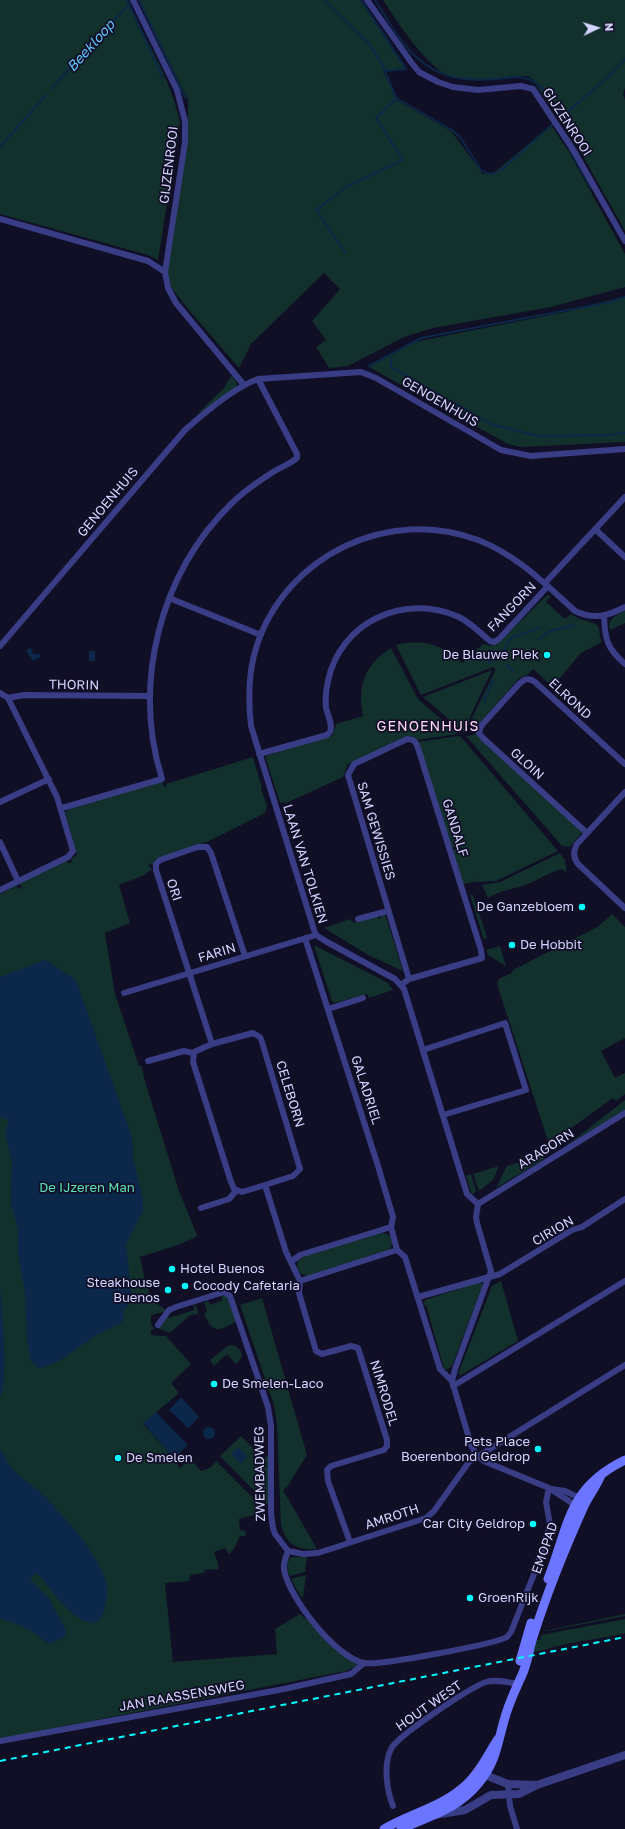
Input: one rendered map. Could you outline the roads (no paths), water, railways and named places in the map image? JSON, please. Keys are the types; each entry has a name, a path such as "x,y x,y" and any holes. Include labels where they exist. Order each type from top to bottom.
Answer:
{"main road":[{"name":"EMOPAD","path":"481,1774 498,1751 500,1736 517,1684 517,1674 526,1636 580,1502 591,1482 625,1460"},
{"path":"403,1829 456,1804 473,1791 481,1774"},
{"path":"384,1829 448,1799 481,1774"}],"street":[{"name":"GIJZENROOI","path":"132,0 177,90 185,121 185,142 165,272"},
{"name":"GIJZENROOI","path":"367,0 411,62 420,72 438,82 453,87 478,90 521,86 533,89 574,151 625,241"},
{"path":"0,219 148,262 165,272 168,288 176,303 244,385"},
{"name":"GENOENHUIS","path":"0,646 170,446 200,417 244,385 258,380 361,372 376,378 501,450 532,456 625,449"},
{"path":"62,808 162,779 153,739 150,696 152,664 157,636 169,598 193,551 222,513 249,488 297,458 297,454 258,380"},
{"path":"546,585 625,497"},
{"path":"595,529 625,557"},
{"name":"LAAN VAN TOLKIEN","path":"401,985 395,979 327,942 316,934 251,726 249,696 253,659 261,635 271,614 287,589 315,563 346,545 386,532 400,530 437,530 477,540 506,553 546,585 575,611 586,615 604,616 625,607"},
{"name":"FANGORN","path":"259,754 327,735 330,732 326,692 334,663 350,637 372,620 387,613 404,608 431,608 460,617 474,626 490,641 494,642 500,639 546,585"},
{"path":"169,598 261,635"},
{"path":"604,616 607,643 614,654 625,664"},
{"name":"ELROND","path":"499,705 521,682 526,679 532,680 625,764"},
{"path":"0,693 8,698 49,779 62,808 73,854 0,890"},
{"name":"THORIN","path":"8,698 24,695 150,696"},
{"name":"GLOIN","path":"499,705 481,726 479,731 481,736 587,833"},
{"name":"GANDALF","path":"380,752 407,739 415,741 482,950 482,958 409,979"},
{"name":"SAM GEWISSIES","path":"380,752 354,764 348,775 409,979"},
{"path":"0,802 49,779"},
{"path":"625,792 577,844 574,851 574,858 578,864 623,906 625,898"},
{"path":"0,842 18,881"},
{"name":"ORI","path":"189,973 155,867 163,858 198,847 206,847 211,853 245,956"},
{"path":"358,919 388,911"},
{"name":"FARIN","path":"124,994 316,934"},
{"name":"GALADRIEL","path":"305,938 393,1217 391,1228 397,1250 405,1257 440,1368 453,1383"},
{"path":"189,973 212,1044 197,1049 193,1053"},
{"path":"409,979 401,985 423,1050 467,1194 478,1204 476,1217 491,1271 490,1278 454,1369 453,1383 471,1445 477,1456 486,1462 549,1488 565,1491 580,1502"},
{"path":"328,1009 363,998"},
{"path":"423,1050 505,1023 526,1090 443,1115"},
{"name":"CELEBORN","path":"212,1044 249,1034 257,1034 262,1042 300,1170 293,1176 265,1185"},
{"path":"148,1061 184,1051 193,1053"},
{"path":"193,1053 195,1069 231,1182 236,1191"},
{"name":"ARAGORN","path":"478,1204 625,1113"},
{"path":"236,1191 242,1192 265,1185 286,1252 292,1261 300,1281 397,1250"},
{"path":"201,1208 229,1199 236,1191"},
{"name":"CIRION","path":"418,1298 472,1281 490,1278 506,1271 572,1230 582,1227 625,1199"},
{"path":"292,1261 300,1255 391,1228"},
{"name":"NIMRODEL","path":"300,1281 299,1293 316,1351 322,1354 351,1346 358,1348 387,1440 387,1446 384,1450 331,1466 327,1470 328,1481 350,1542"},
{"path":"453,1383 522,1346 625,1281"},
{"name":"ZWEMBADWEG","path":"158,1325 169,1310 176,1307 224,1292 230,1296 268,1407 270,1426 272,1521 275,1534 288,1552"},
{"name":"AMROTH","path":"288,1552 303,1554 318,1553 426,1518 434,1510 469,1462 625,1365"},
{"path":"288,1552 284,1569 304,1611 333,1644 364,1663 391,1662 507,1637 525,1597 550,1525 546,1502 549,1488"},
{"name":"JAN RAASSENSWEG","path":"0,1741 284,1689 351,1674 364,1663"},
{"name":"HOUT WEST","path":"393,1806 389,1796 387,1763 390,1750 394,1744 407,1733 479,1685 494,1681 517,1684"},
{"path":"435,1815 465,1810 490,1795 519,1794 537,1785 625,1756"},
{"path":"481,1774 508,1784 537,1785"},
{"path":"508,1784 508,1795 517,1829"}],"water":[{"path":"29,648 32,649 33,654 40,654 40,657 33,661 26,651"},
{"path":"89,651 95,651 95,661 89,661"},
{"path":"45,960 73,978 77,983 132,1137 133,1157 143,1200 143,1211 126,1244 132,1301 124,1310 123,1322 103,1331 60,1361 46,1367 38,1368 31,1361 27,1339 25,1292 18,1255 18,1229 11,1203 12,1161 5,1132 9,1120 0,1117 0,977"},
{"path":"0,1288 3,1328 4,1377 3,1389 0,1398"},
{"path":"180,1398 182,1398 199,1417 188,1428 169,1410"},
{"path":"156,1412 188,1445 174,1458 143,1423"},
{"path":"207,1427 211,1427 215,1433 211,1439 207,1439 203,1435 203,1431"},
{"path":"239,1448 247,1456 241,1464 232,1455 233,1451"},
{"path":"0,1449 15,1472 42,1494 76,1531 96,1559 107,1584 103,1614 97,1622 88,1622 79,1618 69,1610 39,1575 35,1574 30,1579 48,1597 66,1630 66,1635 57,1641 48,1644 26,1628 0,1619"}],"waterway":[{"path":"127,0 163,78"},
{"path":"139,0 185,97"},
{"name":"Beekloop","path":"324,0 370,45 383,66 396,98 452,130 460,137 481,170 484,172 490,174 500,171 553,124"},
{"path":"361,0 406,69 385,71"},
{"path":"375,0 403,43 417,58 433,69 450,76 469,79 488,80 516,77 528,79 543,90 563,116"},
{"name":"Beekloop","path":"51,89 130,3"},
{"name":"Beekloop","path":"562,117 609,76 625,59"},
{"name":"Beekloop","path":"0,147 46,95"},
{"path":"345,252 316,210 346,187 403,160 376,118 396,99"},
{"path":"570,150 591,188"},
{"path":"369,366 421,338 610,302 625,297"},
{"path":"391,359 391,367 491,424 537,436 610,435 625,433"},
{"path":"539,639 550,631 574,625"},
{"path":"501,655 511,638 540,628"},
{"path":"489,664 490,657"},
{"path":"507,665 513,671"},
{"path":"484,701 493,680"}],"railway":[{"path":"0,1761 625,1637"}],"place":[{"name":"De Blauwe Plek","path":"547,655"},
{"name":"De Ganzebloem","path":"582,907"},
{"name":"De Hobbit","path":"512,945"},
{"name":"Hotel Buenos","path":"172,1269"},
{"name":"Cocody Cafetaria","path":"185,1286"},
{"name":"Steakhouse Buenos","path":"168,1290"},
{"name":"De Smelen-Laco","path":"214,1384"},
{"name":"Pets Place Boerenbond Geldrop","path":"538,1449"},
{"name":"De Smelen","path":"118,1458"},
{"name":"Car City Geldrop","path":"533,1524"},
{"name":"GroenRijk","path":"470,1598"}],"district":[{"name":"GENOENHUIS","path":"428,727"}],"park label":[{"name":"De IJzeren Man","path":"87,1188"}]}
